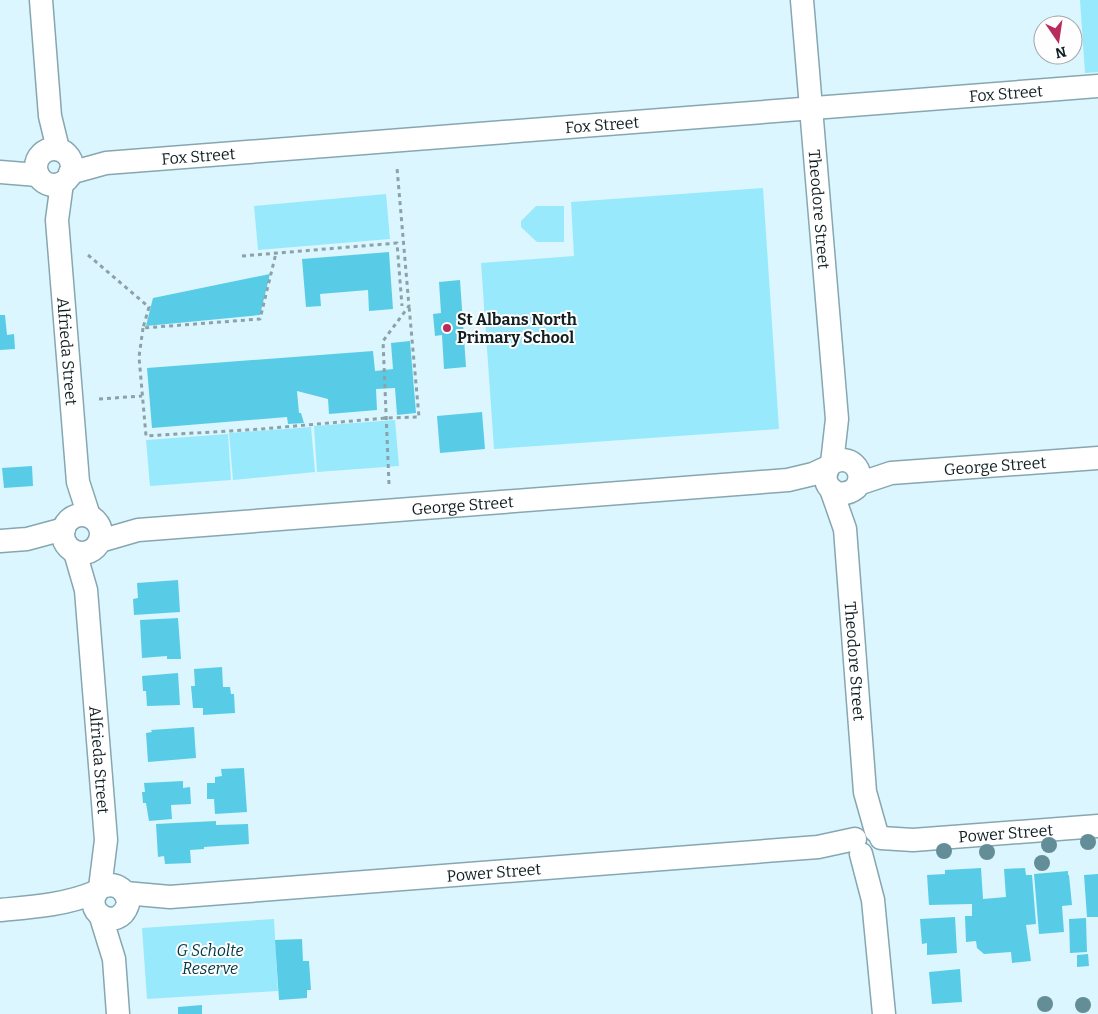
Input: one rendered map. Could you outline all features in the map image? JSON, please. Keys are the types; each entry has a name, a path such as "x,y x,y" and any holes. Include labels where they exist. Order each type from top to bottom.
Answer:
{"street":[{"name":"Alfrieda Street","path":"40,0 106,840 114,870 111,902 118,1014"},
{"name":"Theodore Street","path":"802,0 842,476 868,843 884,1014"},
{"name":"Fox Street","path":"0,172 810,107 1098,86"},
{"name":"George Street","path":"0,541 788,480 813,474 842,476 1098,458"},
{"name":"Power Street","path":"0,910 47,906 80,899 140,904 170,897 1098,826"}],"path":[{"path":"88,255 149,308 143,328 139,357 146,436 386,418 419,418 397,168"},
{"path":"242,256 397,243 402,306"},
{"path":"143,328 260,319 276,253"},
{"path":"389,484 383,342 409,306"},
{"path":"99,399 142,396"}],"green space":[{"path":"1080,0 1098,0 1098,72 1085,73 1083,15 1081,15"},
{"path":"763,188 779,429 494,449 481,263 574,256 571,202"},
{"path":"386,194 390,239 258,250 254,206"},
{"path":"536,206 564,206 564,242 537,242 521,227 521,221"},
{"path":"395,420 399,466 317,472 314,426"},
{"path":"311,427 315,472 233,480 229,433"},
{"path":"228,434 231,480 150,486 146,440"},
{"name":"G Scholte Reserve","path":"274,919 278,991 147,999 142,928"}],"building":[{"path":"389,252 393,309 369,311 368,290 320,294 321,306 306,307 302,259"},
{"path":"270,274 260,315 146,326 153,298"},
{"path":"460,280 466,367 444,369 442,335 435,336 433,314 441,313 439,282"},
{"path":"0,315 5,315 7,335 14,334 15,349 0,350"},
{"path":"410,341 416,413 397,415 395,388 376,389 377,410 329,414 328,399 297,391 299,413 301,413 304,423 288,424 287,417 152,428 147,368 373,351 375,371 393,369 391,343"},
{"path":"482,412 485,449 440,453 437,416"},
{"path":"32,466 33,486 4,488 2,468"},
{"path":"178,580 180,612 134,615 133,599 138,598 137,583"},
{"path":"178,618 181,659 167,659 167,656 142,658 140,620"},
{"path":"222,667 223,687 230,687 231,694 234,694 235,713 203,715 203,708 193,708 191,686 195,686 194,669"},
{"path":"178,673 180,705 147,706 142,676"},
{"path":"194,727 196,758 148,762 146,733 152,732 151,730"},
{"path":"244,768 247,812 215,814 214,799 207,799 207,783 215,783 215,777 222,776 221,769"},
{"path":"183,781 183,788 190,787 191,804 171,805 172,819 149,821 146,803 143,803 142,792 145,792 144,783"},
{"path":"216,821 216,825 248,824 249,844 204,847 204,849 190,850 191,863 165,864 164,856 158,857 156,824"},
{"path":"981,868 983,899 1006,897 1004,869 1025,868 1026,875 1032,875 1036,924 1026,925 1031,961 1012,963 1011,952 984,954 977,948 976,941 966,942 965,916 972,916 972,904 929,905 927,875 945,874 945,870"},
{"path":"1068,871 1072,905 1062,906 1064,932 1039,934 1034,874"},
{"path":"1098,874 1098,917 1087,917 1084,875"},
{"path":"955,917 957,953 927,955 927,943 922,944 920,919"},
{"path":"1086,918 1087,952 1070,953 1069,919"},
{"path":"302,939 303,961 309,961 311,990 307,990 307,998 279,1000 275,940"},
{"path":"1088,954 1089,966 1077,967 1077,955"},
{"path":"960,969 962,1002 932,1004 929,972"},
{"path":"202,1005 202,1014 178,1014 178,1007"}],"place":[{"name":"St Albans North Primary School","path":"447,328"}]}
